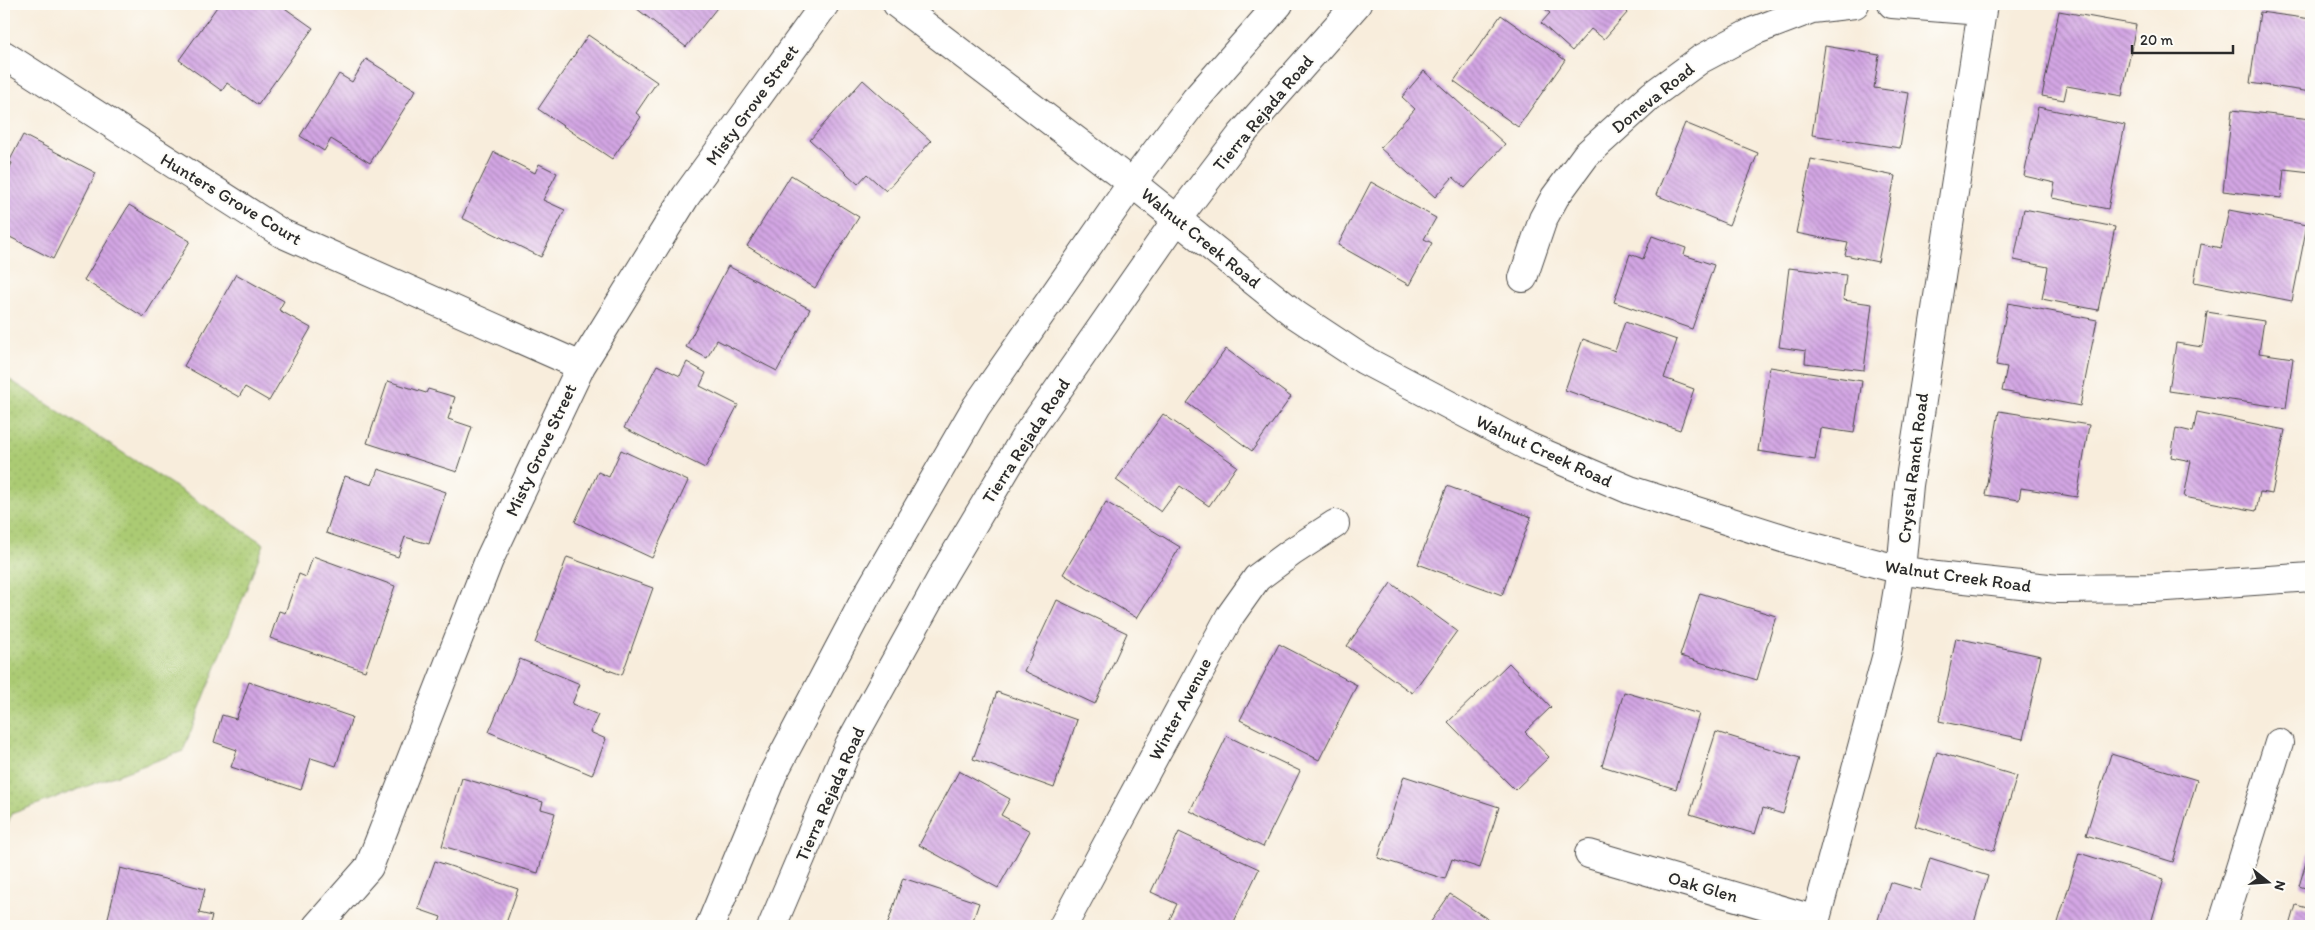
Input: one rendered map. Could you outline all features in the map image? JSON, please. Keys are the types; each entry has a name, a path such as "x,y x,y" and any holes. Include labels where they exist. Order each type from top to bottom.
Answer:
{"street":[{"name":"Misty Grove Street","path":"317,926 369,867 489,560 581,366 686,196 825,4"},
{"name":"Walnut Creek Road","path":"896,4 1132,183 1296,315 1364,360 1527,446 1630,490 1795,542 1901,570 2058,589 2153,588 2311,577"},
{"path":"710,926 773,774 866,597 976,407 1132,183 1195,100 1279,4"},
{"name":"Tierra Rejada Road","path":"772,926 849,745 944,573 1025,437 1177,219 1241,135 1357,4"},
{"name":"Doneva Road","path":"1524,278 1543,220 1556,197 1586,155 1652,95 1701,58 1754,31 1812,9 1856,4"},
{"path":"1892,4 1982,7"},
{"name":"Crystal Ranch Road","path":"1815,923 1887,654 1901,570 1909,485 1982,7"},
{"name":"Hunters Grove Court","path":"4,55 281,233 581,366"},
{"name":"Winter Avenue","path":"1064,926 1230,616 1258,578 1292,552 1335,524"},
{"path":"2222,926 2279,743"},
{"name":"Oak Glen","path":"1589,854 1815,923"}],"green space":[{"path":"4,376 264,544 183,751 11,814 4,836"}],"building":[{"path":"219,4 279,4 313,28 258,105 227,83 222,91 179,60"},
{"path":"720,4 686,47 632,5"},
{"path":"1539,4 1618,4 1628,12 1604,39 1591,29 1572,51 1541,23 1550,13"},
{"path":"2059,11 2136,25 2122,96 2067,86 2064,100 2042,96"},
{"path":"2260,12 2311,19 2311,92 2250,83"},
{"path":"1501,15 1565,60 1518,127 1454,81"},
{"path":"588,35 657,82 636,113 641,117 612,159 538,109"},
{"path":"1825,46 1879,55 1874,88 1909,93 1900,148 1812,135"},
{"path":"366,59 416,90 370,163 331,139 324,151 300,136 339,74 352,82"},
{"path":"1424,71 1505,144 1465,188 1453,177 1435,197 1380,148 1415,109 1402,97"},
{"path":"863,80 931,141 886,191 867,174 858,184 810,140"},
{"path":"2038,107 2125,125 2108,209 2052,198 2055,183 2024,176"},
{"path":"2232,110 2311,119 2311,172 2284,169 2281,198 2223,191"},
{"path":"1685,123 1758,153 1729,225 1656,195"},
{"path":"23,135 96,173 53,259 4,234 4,212 8,203 4,201 4,181 12,163 9,162"},
{"path":"494,152 535,173 539,164 557,173 543,200 565,210 541,257 462,218"},
{"path":"1811,159 1895,176 1878,262 1845,255 1848,243 1796,233"},
{"path":"791,175 859,217 815,288 747,246"},
{"path":"1371,182 1436,218 1424,239 1432,243 1409,285 1338,245"},
{"path":"129,205 190,241 144,317 84,280"},
{"path":"2024,209 2115,227 2098,310 2042,299 2048,267 2014,260"},
{"path":"2229,210 2307,225 2292,301 2194,282 2201,244 2221,248"},
{"path":"1652,236 1686,248 1684,255 1714,265 1692,329 1614,302 1630,254 1643,259"},
{"path":"728,266 810,309 777,371 717,340 707,358 686,347"},
{"path":"1789,268 1846,275 1843,300 1872,304 1864,370 1805,363 1806,351 1779,347"},
{"path":"236,274 284,301 279,310 311,328 269,401 245,387 239,397 184,366"},
{"path":"2008,303 2097,320 2080,406 2002,391 2007,367 1996,365"},
{"path":"2207,312 2264,321 2259,353 2293,358 2286,408 2169,391 2176,343 2202,347"},
{"path":"1625,322 1677,340 1664,378 1694,389 1680,430 1565,390 1583,339 1615,351"},
{"path":"1226,349 1291,397 1252,451 1187,403"},
{"path":"687,362 706,373 700,386 738,405 705,468 624,428 657,365 680,376"},
{"path":"1770,367 1862,381 1854,433 1820,428 1815,460 1758,451"},
{"path":"388,381 426,393 428,389 455,397 448,419 472,427 457,472 367,443"},
{"path":"1999,411 2089,425 2077,497 2021,488 2019,500 1985,495"},
{"path":"2197,412 2285,430 2272,494 2260,492 2256,511 2184,497 2191,461 2171,457 2176,428 2193,432"},
{"path":"1163,414 1237,466 1209,506 1180,486 1161,512 1116,480"},
{"path":"621,450 688,481 652,558 575,522 598,472 609,477"},
{"path":"378,469 446,492 429,544 405,537 398,557 326,533 345,476 372,485"},
{"path":"1447,486 1531,517 1502,595 1418,564"},
{"path":"1106,502 1180,547 1137,618 1063,574"},
{"path":"313,556 395,586 365,671 270,638 279,611 285,613 299,574 306,577"},
{"path":"567,557 653,588 622,675 535,643"},
{"path":"1391,583 1457,631 1412,693 1347,646"},
{"path":"1700,593 1776,616 1757,680 1680,656"},
{"path":"1057,600 1127,633 1095,704 1024,671"},
{"path":"1956,638 2041,656 2023,739 1939,721"},
{"path":"1279,644 1357,685 1319,760 1240,720"},
{"path":"520,659 580,684 572,704 598,715 590,732 606,739 592,775 489,732"},
{"path":"1509,663 1551,707 1525,732 1549,757 1515,790 1448,722"},
{"path":"249,682 352,717 336,766 311,758 301,790 231,767 237,750 214,742 222,715 236,719"},
{"path":"997,692 1077,720 1054,788 973,759"},
{"path":"1624,692 1699,714 1676,789 1602,766"},
{"path":"1716,732 1800,758 1783,814 1763,808 1755,834 1690,814"},
{"path":"1227,736 1300,771 1263,847 1190,811"},
{"path":"1937,752 2017,776 1994,851 1915,826"},
{"path":"2111,754 2197,780 2173,862 2086,835"},
{"path":"959,771 1010,799 1001,815 1030,831 998,888 919,845"},
{"path":"1404,776 1499,807 1480,868 1452,859 1445,879 1378,858"},
{"path":"462,778 543,802 541,809 555,813 538,873 442,846"},
{"path":"1179,832 1259,869 1232,926 1167,925 1177,904 1151,892"},
{"path":"2311,846 2311,890 2299,886"},
{"path":"2079,853 2164,879 2150,926 2057,926"},
{"path":"1930,858 1988,876 1973,926 1876,926 1890,882 1920,891"},
{"path":"435,861 518,889 505,926 438,926 441,917 418,909"},
{"path":"120,868 205,889 199,913 212,916 209,926 106,926"},
{"path":"903,878 979,903 971,926 887,926"},
{"path":"1450,894 1498,926 1428,926"},
{"path":"2296,905 2311,909 2311,926 2290,926"}]}
